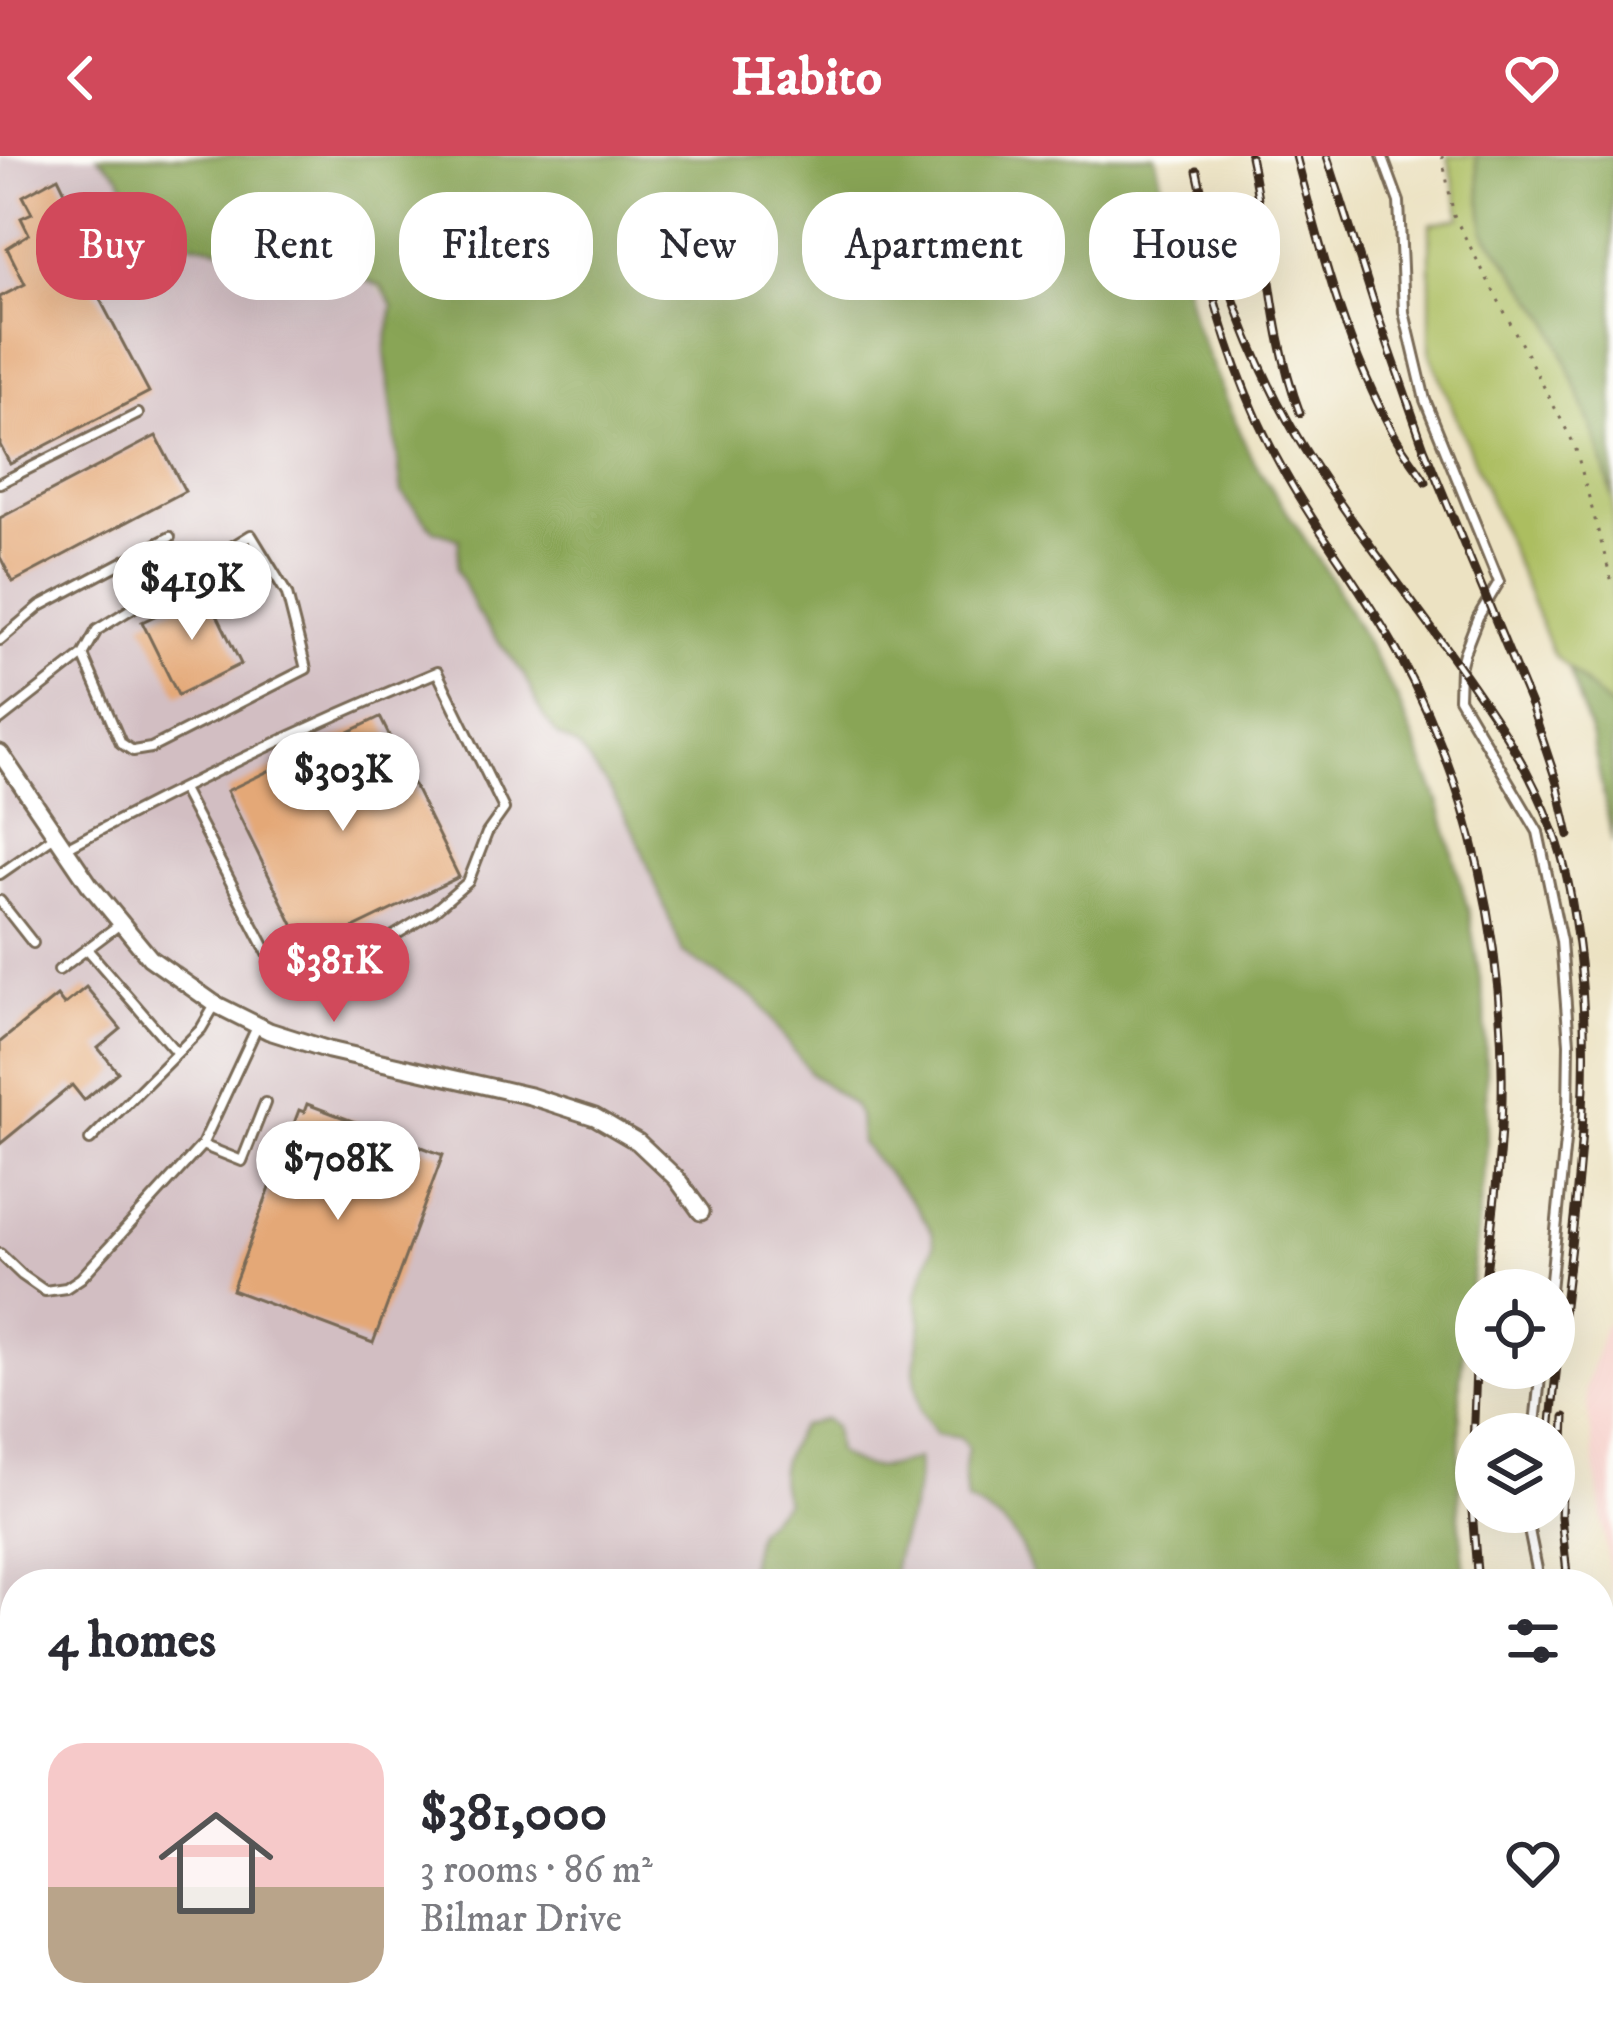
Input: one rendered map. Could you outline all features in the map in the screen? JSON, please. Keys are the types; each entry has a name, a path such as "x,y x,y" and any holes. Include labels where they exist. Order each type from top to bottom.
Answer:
{"street":[{"path":"0,753 60,842 150,958 215,1004 258,1026 328,1050 530,1096 595,1118 638,1142 677,1179 701,1212"}],"lane":[{"path":"1382,156 1399,202 1404,312 1425,400 1499,582 1464,652 1459,698 1538,832 1561,941 1569,1043 1568,1111 1552,1269"},
{"path":"0,483 138,414"},
{"path":"0,720 83,655 97,630 251,535 287,594 306,669 152,748 133,751 121,743 83,655"},
{"path":"0,640 40,607 170,537"},
{"path":"0,874 60,842 437,672 504,809 487,833 468,882 400,932 310,981 276,969 182,789"},
{"path":"0,902 33,944"},
{"path":"59,970 121,922"},
{"path":"87,949 176,1052"},
{"path":"90,1141 201,1029 215,1004"},
{"path":"0,1254 45,1291 66,1288 81,1278 202,1145 258,1026"},
{"path":"202,1145 242,1161 265,1102"},
{"path":"1530,1533 1537,1569"}],"path":[{"path":"1442,156 1454,217 1575,446 1613,586"}],"shaded area":[{"path":"0,156 266,156 296,192 211,192 211,300 375,300 375,285 1172,1226 1103,1569 0,1569"},
{"path":"1613,1318 1613,1569 1609,1569 1585,1389 1604,1326"}],"green space":[{"path":"98,156 1155,156 1163,192 1089,192 1089,300 1189,300 1251,457 1332,580 1397,698 1439,802 1469,913 1485,1009 1487,1147 1473,1269 1455,1269 1455,1389 1460,1389 1460,1413 1455,1413 1455,1533 1461,1533 1464,1569 1030,1569 1012,1534 967,1501 968,1447 961,1438 936,1434 921,1412 914,1371 922,1323 916,1297 934,1244 932,1231 861,1143 859,1116 853,1105 810,1073 758,1000 683,953 636,835 609,788 579,748 558,735 543,716 523,673 477,613 457,569 459,539 434,530 402,493 385,351 393,306 375,284 375,192 211,192 211,246 187,242 187,192 128,192 119,175"},
{"path":"1448,156 1476,156 1484,231 1550,320 1598,443 1613,499 1613,710 1553,654 1430,353 1430,224 1461,217"},
{"path":"1476,156 1613,156 1613,499 1598,443 1550,320 1484,231"},
{"path":"1568,668 1613,710 1613,843 1592,738"},
{"path":"825,1419 834,1427 837,1452 866,1467 917,1459 915,1491 894,1569 748,1569 757,1530 786,1501 781,1471 801,1426"}],"building":[{"path":"58,177 65,192 36,192 36,300 100,300 149,392 10,464 0,445 0,297 25,284 7,248 29,234 21,218 32,213 23,196"},
{"path":"156,436 185,491 13,582 0,557 0,518"},
{"path":"206,592 241,664 178,695 142,622"},
{"path":"380,717 459,877 306,951 227,791"},
{"path":"86,987 121,1029 98,1048 118,1072 84,1100 72,1085 0,1144 0,1042 57,996 64,1005"},
{"path":"307,1104 443,1155 373,1343 232,1290 299,1110 304,1112"}],"railway":[{"path":"1250,156 1282,350 1300,413"},
{"path":"1296,156 1325,263 1362,369 1395,436 1426,482"},
{"path":"1327,156 1424,448 1532,708 1569,835"},
{"path":"1197,171 1239,315 1286,418 1341,505 1499,724 1534,786 1562,858 1578,945 1584,1068 1577,1190 1552,1413"},
{"path":"1215,300 1244,388 1268,442 1398,653 1446,758 1464,813 1490,926 1501,1042 1500,1147 1486,1269"},
{"path":"1475,1389 1471,1498 1477,1569"},
{"path":"1563,1533 1566,1569"}]}
